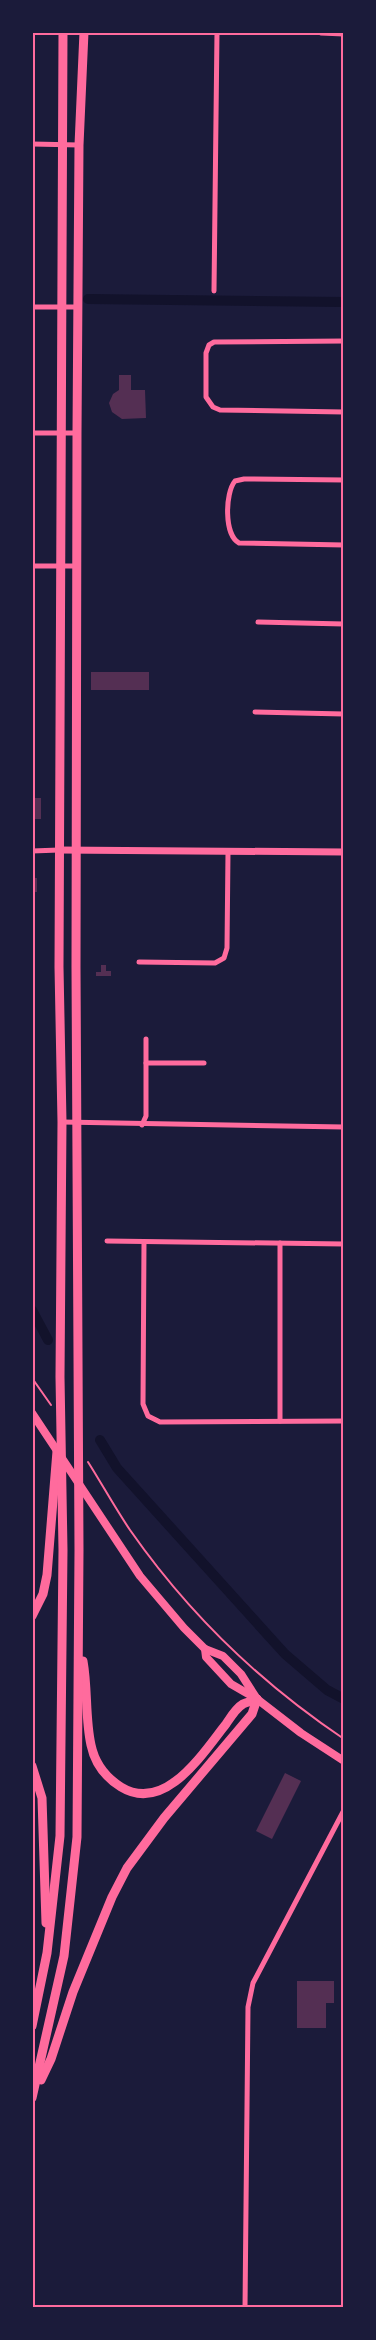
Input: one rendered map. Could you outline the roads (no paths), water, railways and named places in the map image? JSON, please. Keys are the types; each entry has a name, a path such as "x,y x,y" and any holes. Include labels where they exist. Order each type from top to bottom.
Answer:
{"main road":[{"path":"32,2026 47,1953 60,1836 62,1122 60,1100 60,433 63,32"},
{"path":"33,2097 64,1956 77,1837 79,1643 76,966 77,433 79,145 84,32"},
{"path":"32,1413 140,1576 184,1628 206,1649 223,1656 241,1674 257,1699"},
{"path":"32,1616 41,1600 47,1575 62,1413"},
{"path":"79,1643 85,1671 91,1745 98,1766 110,1780 125,1790 142,1793 160,1790 176,1782 189,1770 241,1705 257,1699"},
{"path":"206,1649 206,1658 231,1684 257,1699 301,1733 344,1761"},
{"path":"33,2097 51,2059 73,1992 112,1897 127,1868 164,1818 252,1714 257,1699"},
{"path":"32,1766 42,1798 47,1953"}],"street":[{"path":"214,291 217,32"},
{"path":"321,32 344,33"},
{"path":"32,144 79,145"},
{"path":"32,307 78,307"},
{"path":"344,341 220,340 214,342 207,349 206,374 206,397 208,403 220,410 344,412"},
{"path":"32,433 77,433"},
{"path":"344,480 244,479 235,481 229,492 229,528 235,541 244,544 344,545"},
{"path":"32,566 78,566"},
{"path":"258,622 344,624"},
{"path":"255,712 344,714"},
{"path":"32,851 344,852"},
{"path":"140,962 215,963 224,958 227,948 228,852"},
{"path":"142,1125 146,1116 146,1039"},
{"path":"146,1063 204,1063"},
{"path":"62,1122 142,1125 344,1127"},
{"path":"107,1241 344,1244"},
{"path":"144,1242 143,1404 148,1416 160,1422 344,1421"},
{"path":"280,1244 280,1421"},
{"path":"245,2308 248,2007 253,1982 344,1810"}],"waterway":[{"path":"88,299 342,302"},
{"path":"32,1310 48,1340"},
{"path":"100,1440 117,1468 285,1654 327,1690 344,1699"}]}
